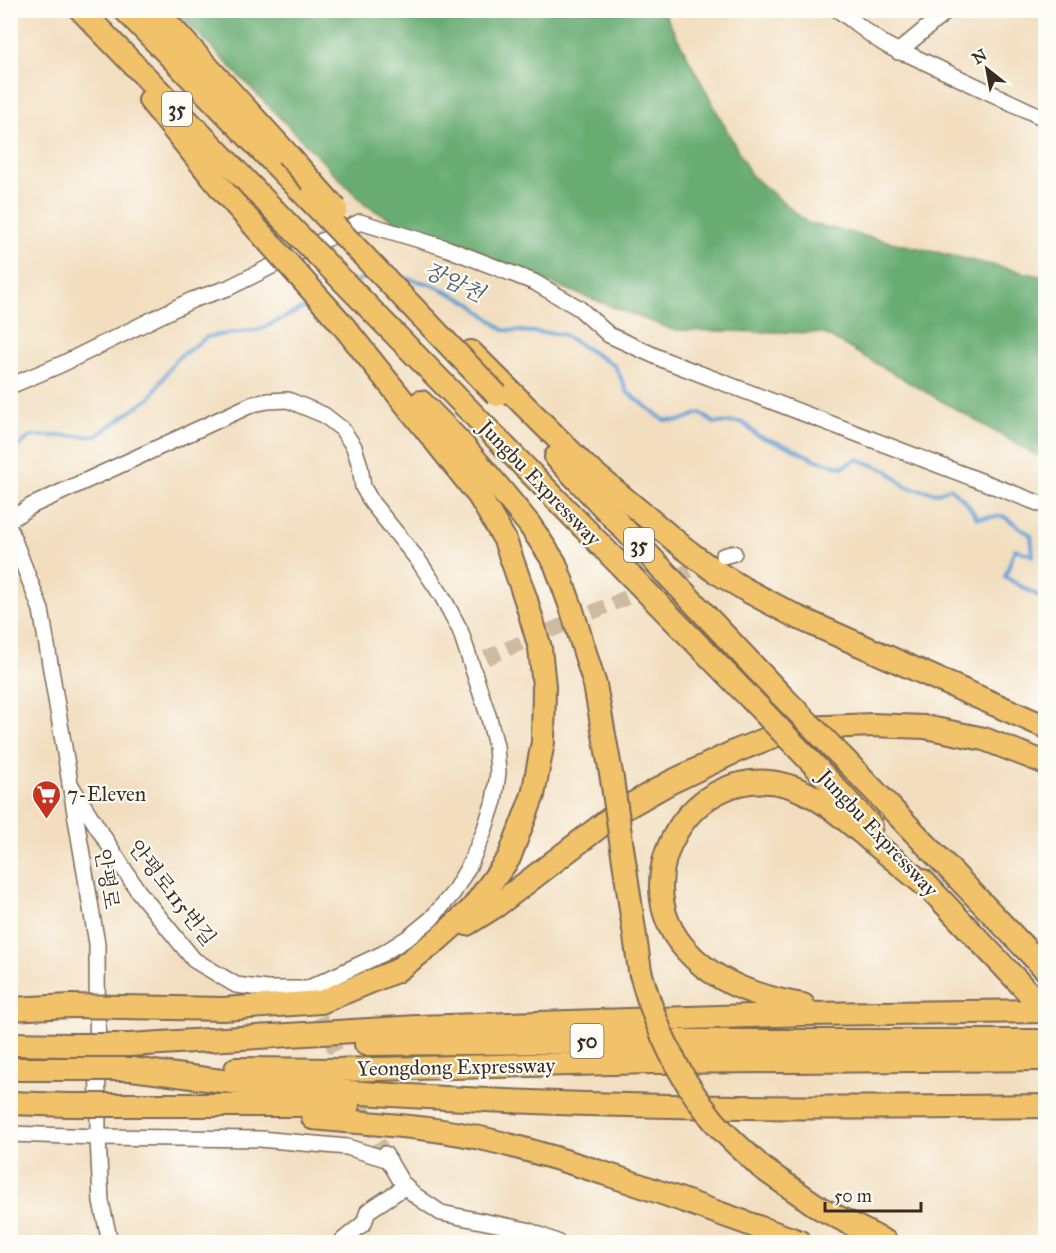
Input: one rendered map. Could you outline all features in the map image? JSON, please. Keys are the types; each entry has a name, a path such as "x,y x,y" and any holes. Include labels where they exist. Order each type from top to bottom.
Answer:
{"highway":[{"path":"10,1009 71,1006 223,1009 321,1002 396,971 472,909 509,858 533,795 543,742 544,686 540,648 505,540 479,496 341,323 225,193 73,10"},
{"name":"Jungbu Expressway","path":"81,10 750,698 1046,1011"},
{"name":"Jungbu Expressway","path":"125,10 309,199 1046,970"},
{"path":"152,10 174,28 408,291 584,465 684,548 713,570 797,617 1046,728"},
{"path":"341,323 460,442 529,524 555,563 595,685 612,779 640,971 650,1009 688,1086 711,1118 762,1168 820,1208 886,1242"},
{"path":"420,953 496,906 620,811 669,783 736,751 774,736 803,728 872,725 925,727 984,739 1046,763"},
{"path":"861,1013 779,1001 740,988 718,976 686,950 663,908 661,890 665,855 674,836 699,804 727,788 756,782 786,785 815,798 834,811 933,892"},
{"path":"129,1045 417,1027 861,1013 1046,1011"},
{"name":"Yeongdong Expressway","path":"10,1044 1046,1041"},
{"name":"Yeongdong Expressway","path":"10,1069 335,1070 652,1062 1046,1059"},
{"path":"132,1069 267,1086 465,1100 848,1109 1046,1106"},
{"path":"10,1103 578,1107 794,1115 995,1120 1046,1119"},
{"path":"198,1104 418,1128 487,1140 591,1168 800,1242"}],"street":[{"path":"838,10 883,44 898,52 910,55 1046,119"},
{"path":"898,52 948,10"},
{"path":"10,386 62,364 192,300 228,288 360,222 446,248 534,282 579,308 609,335 664,360 1046,506"},
{"path":"10,520 31,506 253,404 288,400 324,415 342,429 354,447 363,487 442,596 460,630 471,663 486,658"},
{"name":"안평로","path":"10,530 41,610 97,944 98,1137 101,1202 110,1242"},
{"name":"안평로115번길","path":"70,784 138,891 194,960 236,985 267,989 307,989 382,954 409,937 431,919 453,893 469,866 494,801 498,773 496,746 471,663"},
{"path":"10,1134 260,1139 347,1147 385,1154 406,1186 416,1196 441,1213 527,1230 557,1242"},
{"path":"343,1242 363,1223 368,1211 406,1186"}],"green space":[{"path":"176,11 663,11 751,175 808,223 1045,277 1045,456 1034,454 823,333 673,330 409,229 365,205"}],"waterway":[{"name":"장암천","path":"355,282 370,275"},
{"name":"장암천","path":"394,275 433,285 472,304 503,330 562,334 615,366 628,393 664,420 679,421 700,413 714,423 742,422 758,436 790,447 816,460 843,467 857,459 888,471 906,487 938,493 950,488 966,502 977,518 1003,516 1031,535 1033,556 1015,549 1005,577 1038,596 1046,592"},
{"name":"장암천","path":"10,453 31,436 96,436 150,398 176,359 207,337 261,329 314,303"}],"tunnel":[{"path":"486,658 712,561"},
{"path":"310,996 381,1148"}],"place":[{"name":"7-Eleven","path":"46,820"}]}
